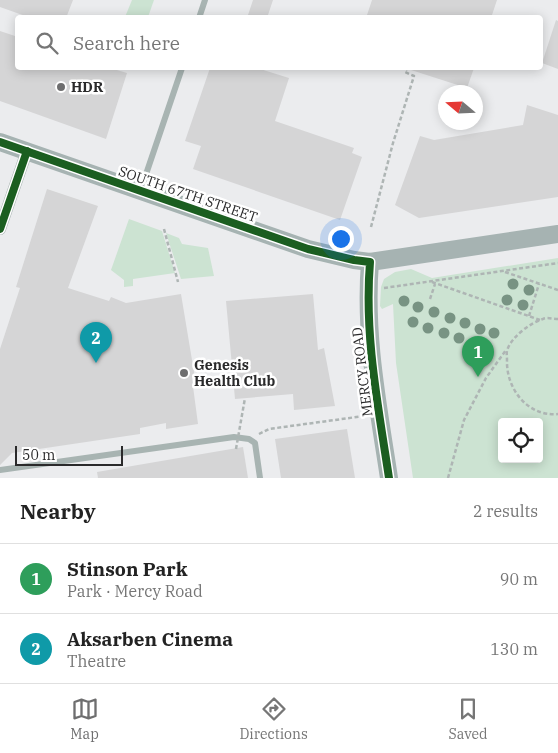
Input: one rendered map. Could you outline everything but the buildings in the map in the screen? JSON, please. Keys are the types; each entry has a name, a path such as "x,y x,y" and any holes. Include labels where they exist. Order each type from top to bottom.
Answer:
{"main road":[{"name":"SOUTH 67TH STREET","path":"0,142 308,249 354,260 370,262 558,234"},
{"name":"MERCY ROAD","path":"370,262 368,324 389,478"}],"street":[{"path":"0,229 27,151"}],"lane":[{"path":"200,15 205,0"},
{"path":"140,191 181,70"},
{"path":"0,470 234,437 249,439 255,444 260,478"}],"path":[{"path":"371,227 402,110 413,84 414,76 405,72 406,70"},
{"path":"164,229 178,282"},
{"path":"383,288 436,282 558,263"},
{"path":"505,272 558,290"},
{"path":"430,299 436,282"},
{"path":"436,282 540,320"},
{"path":"529,316 539,284"},
{"path":"448,478 464,420 486,378 519,334 544,318 558,320"},
{"path":"507,349 508,376 512,389 523,402 534,410 558,414"},
{"path":"236,449 245,398"},
{"path":"249,439 270,429 379,414"}],"green space":[{"path":"132,0 154,0 149,15 126,15"},
{"path":"129,219 162,231 175,273 133,279 133,286 124,287 124,280 111,270"},
{"path":"166,233 179,238 182,244 208,248 214,276 181,279"},
{"path":"558,258 558,478 413,478 396,363 393,304 382,309 380,306 381,287 384,279 395,272 411,269 432,278"}],"cycle path":[{"path":"0,142 308,249 370,262 370,343 389,478"},
{"path":"0,229 27,151"}],"place":[{"name":"HDR","path":"61,87"},
{"name":"Aksarben Cinema","path":"96,363"},
{"name":"Genesis Health Club","path":"184,373"},
{"name":"Stinson Park","path":"478,377"}]}
